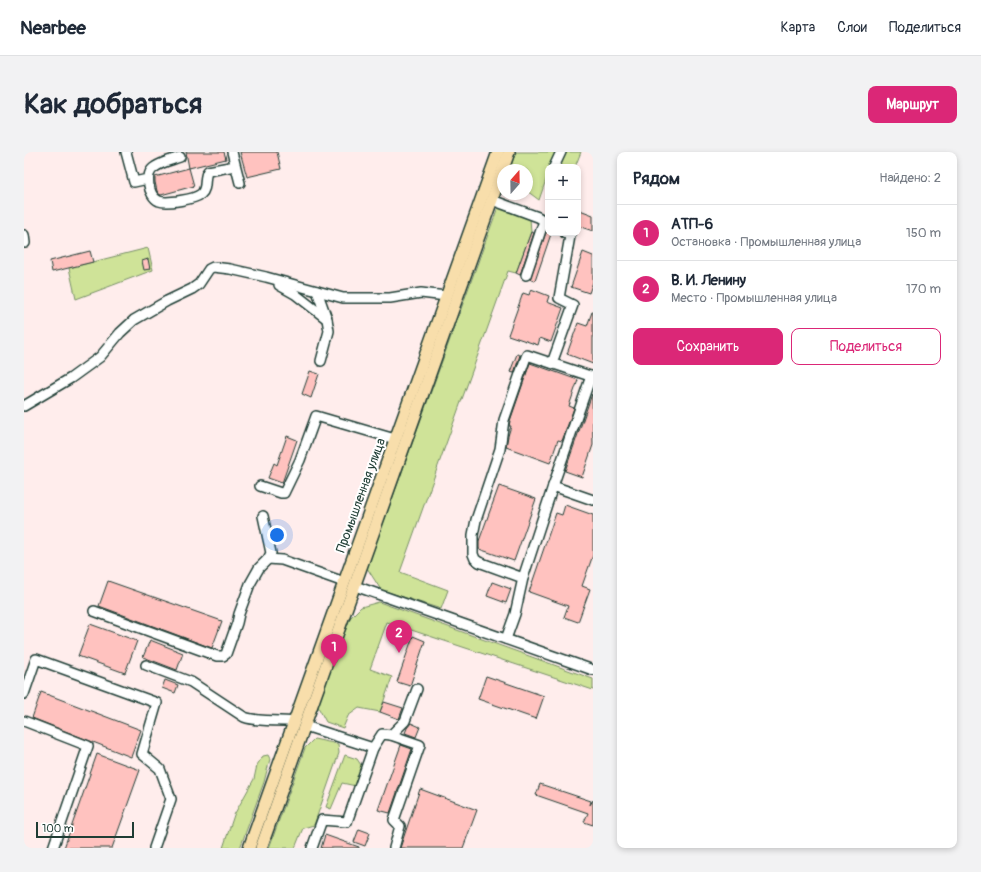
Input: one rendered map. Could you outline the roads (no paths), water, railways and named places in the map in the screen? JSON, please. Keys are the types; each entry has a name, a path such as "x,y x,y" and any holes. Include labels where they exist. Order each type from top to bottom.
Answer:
{"main road":[{"name":"Промышленная улица","path":"261,848 300,724 487,198 498,152"},
{"name":"Промышленная улица","path":"400,440 446,296 487,198 509,152"},
{"name":"Промышленная улица","path":"249,848 347,606 349,584"}],"street":[{"path":"126,152 134,182 148,179"},
{"path":"232,152 240,183"},
{"path":"555,164 560,152"},
{"path":"180,157 154,167 150,172 148,179 150,190 154,197 160,201 169,202 195,197 202,193 208,171 235,166"},
{"path":"487,198 525,212 545,222"},
{"path":"526,275 545,225"},
{"path":"552,363 573,305 559,298 570,236"},
{"path":"24,406 71,378 100,357 120,333 134,320 167,301 192,289 199,284 209,269 214,267 266,277 343,298 390,298 421,293 446,296"},
{"path":"266,277 295,294 326,319"},
{"path":"316,291 329,331 321,361"},
{"path":"506,639 515,614 523,578 552,486 592,377 528,355 504,420 500,449 476,520 473,536 473,554 475,559 479,562 523,578"},
{"path":"260,486 284,493 300,460 316,416 400,440"},
{"path":"552,486 593,500"},
{"path":"94,611 217,656 223,656 226,654 238,623 239,614 250,584 259,568 268,559 271,553 263,516"},
{"path":"268,559 282,560 593,670"},
{"path":"347,606 359,595 371,592"},
{"path":"24,694 36,659 157,703 142,754 160,769 171,799 154,848"},
{"path":"146,665 191,682 244,717 263,721 285,720 374,748"},
{"path":"391,735 405,721 417,689"},
{"path":"24,721 88,746 53,848"},
{"path":"312,848 322,820 347,822 374,748 382,734 391,735 420,745 394,820 400,826 394,848"}],"place":[{"name":"В. И. Ленину","path":"399,653"},
{"name":"АТП-6","path":"334,667"}]}
